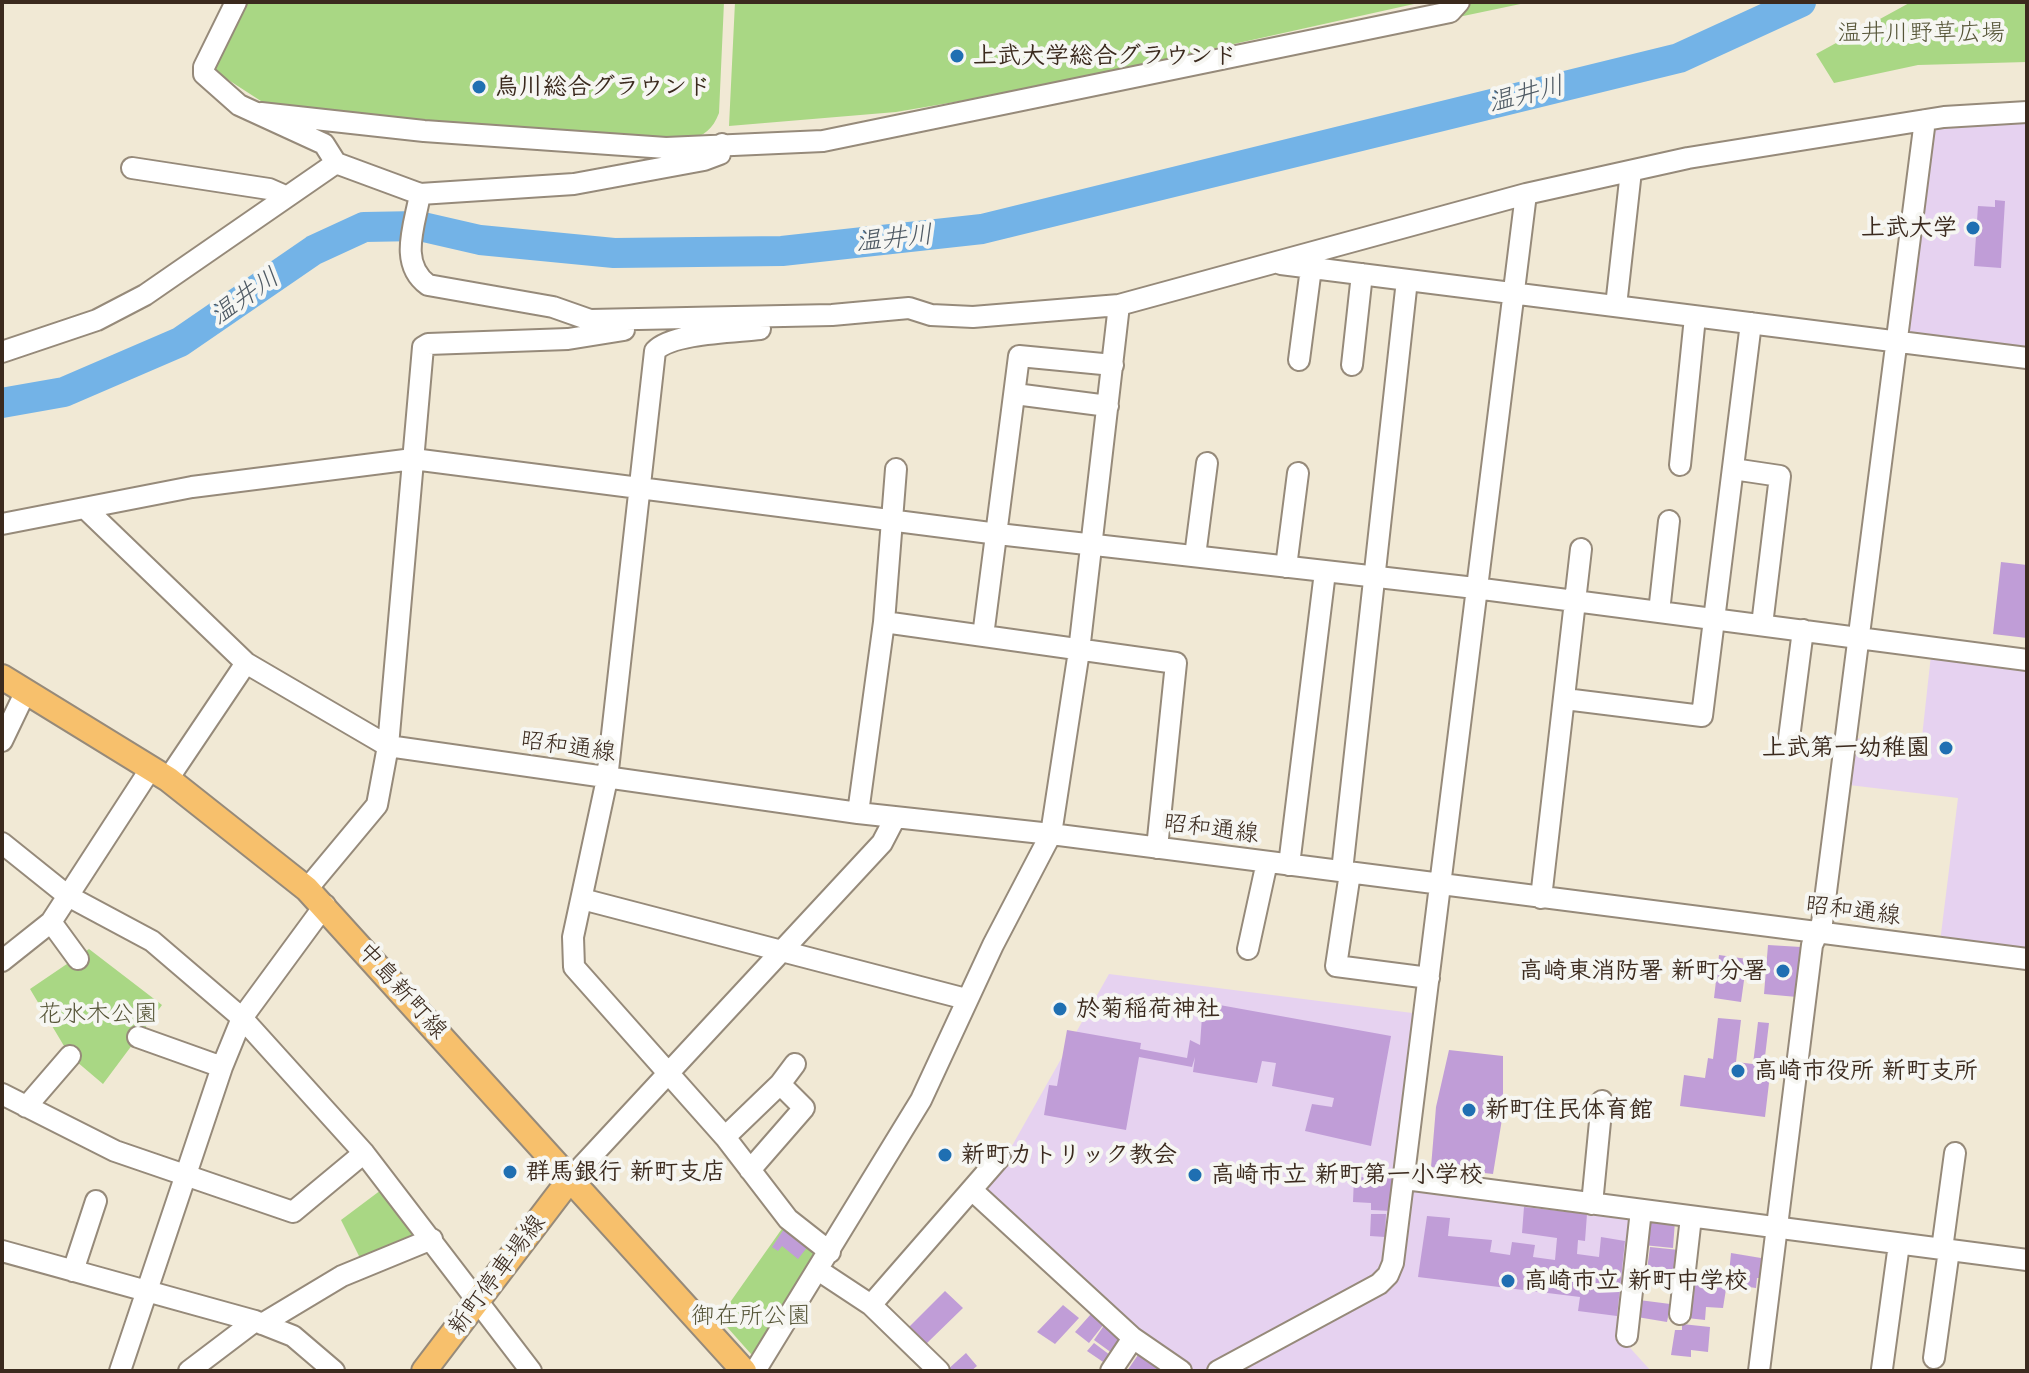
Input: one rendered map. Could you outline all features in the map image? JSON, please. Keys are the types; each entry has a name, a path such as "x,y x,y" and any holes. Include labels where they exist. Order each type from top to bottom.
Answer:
{"main road":[{"name":"中島新町線","path":"2,677 160,773 316,897 744,1371"},
{"name":"新町停車場線","path":"424,1371 571,1178"}],"street":[{"path":"236,2 204,67 204,74 239,105 324,144 336,163 419,198 574,184 704,160 720,154 722,144"},
{"path":"261,113 424,131 666,148 823,141 1450,12 1459,2"},
{"path":"419,198 410,249 412,268 428,285 553,307 590,320 801,317 909,308 948,317 1110,306 1526,194 1631,171 1925,120 2027,112"},
{"path":"1759,1371 1812,945 1822,923 1860,637 1925,120"},
{"path":"2,352 97,320 145,295 336,163"},
{"path":"132,168 269,189 285,196"},
{"path":"1616,306 1631,171"},
{"path":"1218,1371 1388,1275 1405,1179 1511,293 1526,194"},
{"path":"1270,263 2027,358"},
{"path":"1299,360 1311,268"},
{"path":"1352,365 1362,274"},
{"path":"1407,280 1336,966 1429,978"},
{"path":"755,1371 921,1100 966,999 1051,834 1079,651 1113,365 1110,306"},
{"path":"801,317 789,326 694,337 660,345 654,356 607,779 573,937 574,967 725,1137 788,1219 830,1252"},
{"path":"1680,465 1695,317"},
{"path":"120,1371 222,1067 242,1018 377,805 388,746 423,347 568,339 629,329 644,320"},
{"path":"1565,699 1702,716 1751,323"},
{"path":"983,636 1019,356 1113,365"},
{"path":"1015,394 1108,406"},
{"path":"2,524 192,487 413,459 895,518 998,534 1091,542 1475,588 2027,660"},
{"path":"1195,556 1207,463"},
{"path":"858,813 884,622 895,518 896,469"},
{"path":"1733,469 1780,476 1762,625"},
{"path":"1286,567 1298,473"},
{"path":"86,509 246,663 388,746"},
{"path":"1659,612 1669,521"},
{"path":"1541,898 1581,549"},
{"path":"1289,865 1325,572"},
{"path":"884,622 1176,663 1157,848"},
{"path":"1788,746 1803,630"},
{"path":"2,961 51,922 160,773 246,663"},
{"path":"2,741 26,691"},
{"name":"昭和通線","path":"388,746 895,818 1051,834 2027,959"},
{"path":"571,1178 666,1072 882,843 895,818"},
{"path":"2,843 68,896 152,941 242,1018 364,1153 531,1371"},
{"path":"1248,949 1267,862"},
{"path":"582,899 966,999"},
{"path":"51,922 78,959"},
{"path":"138,1037 222,1067"},
{"path":"70,1056 10,1104 115,1151 293,1212 364,1153"},
{"path":"725,1137 780,1084 795,1064"},
{"path":"750,1170 804,1108 780,1084"},
{"path":"1592,1204 1602,1101"},
{"path":"1934,1358 1955,1153"},
{"path":"871,1305 1000,1157"},
{"path":"1405,1179 2027,1260"},
{"path":"973,1191 1133,1338 1181,1371"},
{"path":"73,1271 96,1201"},
{"path":"1627,1336 1641,1210"},
{"path":"1680,1314 1691,1217"},
{"path":"189,1371 258,1322 342,1276 432,1239"},
{"path":"1882,1369 1899,1244"},
{"path":"2,1251 258,1322 293,1336 334,1371"},
{"path":"818,1270 871,1305 939,1371"},
{"path":"1111,1371 1133,1338"}],"shaded area":[{"name":"上武大学","path":"2027,121 2027,354 1915,339 1905,327 1932,129"},
{"path":"1931,655 2027,667 2027,951 1940,942 1958,798 1849,785 1854,738 1921,746"},
{"name":"高崎市立 新町第一小学校","path":"1109,974 1420,1014 1386,1271 1205,1370 1188,1370 1129,1331 978,1190 1004,1160"},
{"name":"高崎市立 新町中学校","path":"1408,1184 1638,1214 1622,1339 1651,1371 1227,1371 1381,1286"}],"green space":[{"name":"烏川総合グラウンド","path":"243,2 724,2 719,113 707,131 688,140 424,126 264,103 213,70"},
{"name":"上武大学総合グラウンド","path":"735,2 1423,2 1031,89 896,112 729,126"},
{"path":"1451,2 1530,2 1449,19"},
{"name":"温井川野草広場","path":"1911,2 2027,2 2027,62 1918,65 1834,83 1816,54"},
{"name":"花水木公園","path":"89,949 162,1005 103,1084 70,1056 30,989"},
{"path":"381,1190 417,1232 416,1240 363,1264 341,1220"},
{"name":"御在所公園","path":"786,1223 822,1252 757,1353 751,1354 719,1318"}],"building":[{"path":"1995,200 2005,201 2001,268 1974,266 1978,206 1995,207"},
{"path":"2001,562 2027,565 2027,638 1993,634"},
{"name":"高崎東消防署 新町分署","path":"1768,945 1801,947 1797,997 1764,994"},
{"path":"1719,955 1747,959 1741,1002 1714,998"},
{"path":"1203,1002 1391,1036 1371,1146 1305,1131 1312,1104 1332,1107 1334,1098 1272,1086 1276,1063 1262,1061 1257,1083 1193,1072 1195,1057 1192,1067 1139,1057 1126,1130 1044,1115 1049,1085 1057,1086 1067,1030 1141,1043 1140,1049 1187,1058 1190,1040 1200,1045"},
{"name":"高崎市役所 新町支所","path":"1718,1018 1741,1020 1736,1062 1753,1064 1758,1022 1769,1023 1764,1065 1771,1066 1765,1117 1680,1106 1684,1075 1705,1078 1708,1058 1713,1059"},
{"name":"新町住民体育館","path":"1449,1050 1503,1056 1503,1113 1493,1174 1431,1167 1436,1107"},
{"path":"1354,1177 1393,1178 1392,1211 1371,1210 1371,1203 1353,1202"},
{"path":"1524,1207 1587,1214 1585,1241 1578,1240 1577,1254 1599,1257 1601,1237 1625,1241 1617,1316 1578,1311 1580,1297 1418,1277 1427,1216 1450,1218 1448,1236 1492,1240 1490,1252 1510,1255 1512,1242 1535,1245 1533,1257 1555,1260 1557,1238 1522,1233"},
{"path":"1371,1214 1386,1214 1385,1237 1370,1236"},
{"path":"1647,1218 1675,1221 1673,1248 1643,1245"},
{"path":"786,1226 809,1245 798,1259 782,1246 778,1251 772,1247"},
{"path":"1650,1247 1679,1250 1677,1282 1665,1280 1665,1272 1647,1270"},
{"path":"1731,1253 1761,1258 1762,1278 1757,1278 1756,1288 1728,1284"},
{"path":"1694,1280 1727,1283 1723,1308 1706,1307 1705,1320 1687,1318"},
{"path":"945,1291 963,1308 926,1344 908,1328"},
{"path":"1639,1300 1678,1305 1677,1311 1669,1312 1667,1322 1637,1317"},
{"path":"1063,1305 1079,1318 1055,1344 1037,1332"},
{"path":"1091,1314 1104,1324 1089,1343 1075,1332"},
{"path":"1105,1324 1127,1340 1116,1356 1094,1340"},
{"path":"1682,1324 1710,1327 1708,1352 1691,1350 1691,1357 1671,1355 1675,1330 1682,1330"},
{"path":"1094,1343 1114,1358 1109,1366 1087,1351"},
{"path":"1140,1352 1168,1371 1127,1371"},
{"path":"966,1353 977,1366 971,1371 946,1371"}],"waterway":[{"name":"温井川","path":"2,403 64,392 180,342 314,250 364,227 419,226 480,240 614,253 782,251 982,229 1679,58 1801,2"}],"place":[{"name":"上武大学総合グラウンド","path":"957,56"},
{"name":"烏川総合グラウンド","path":"479,87"},
{"name":"上武大学","path":"1973,228"},
{"name":"上武第一幼稚園","path":"1946,748"},
{"name":"高崎東消防署 新町分署","path":"1783,971"},
{"name":"於菊稲荷神社","path":"1060,1009"},
{"name":"高崎市役所 新町支所","path":"1738,1071"},
{"name":"新町住民体育館","path":"1469,1110"},
{"name":"新町カトリック教会","path":"945,1155"},
{"name":"群馬銀行 新町支店","path":"510,1172"},
{"name":"高崎市立 新町第一小学校","path":"1195,1175"},
{"name":"高崎市立 新町中学校","path":"1508,1281"}]}
